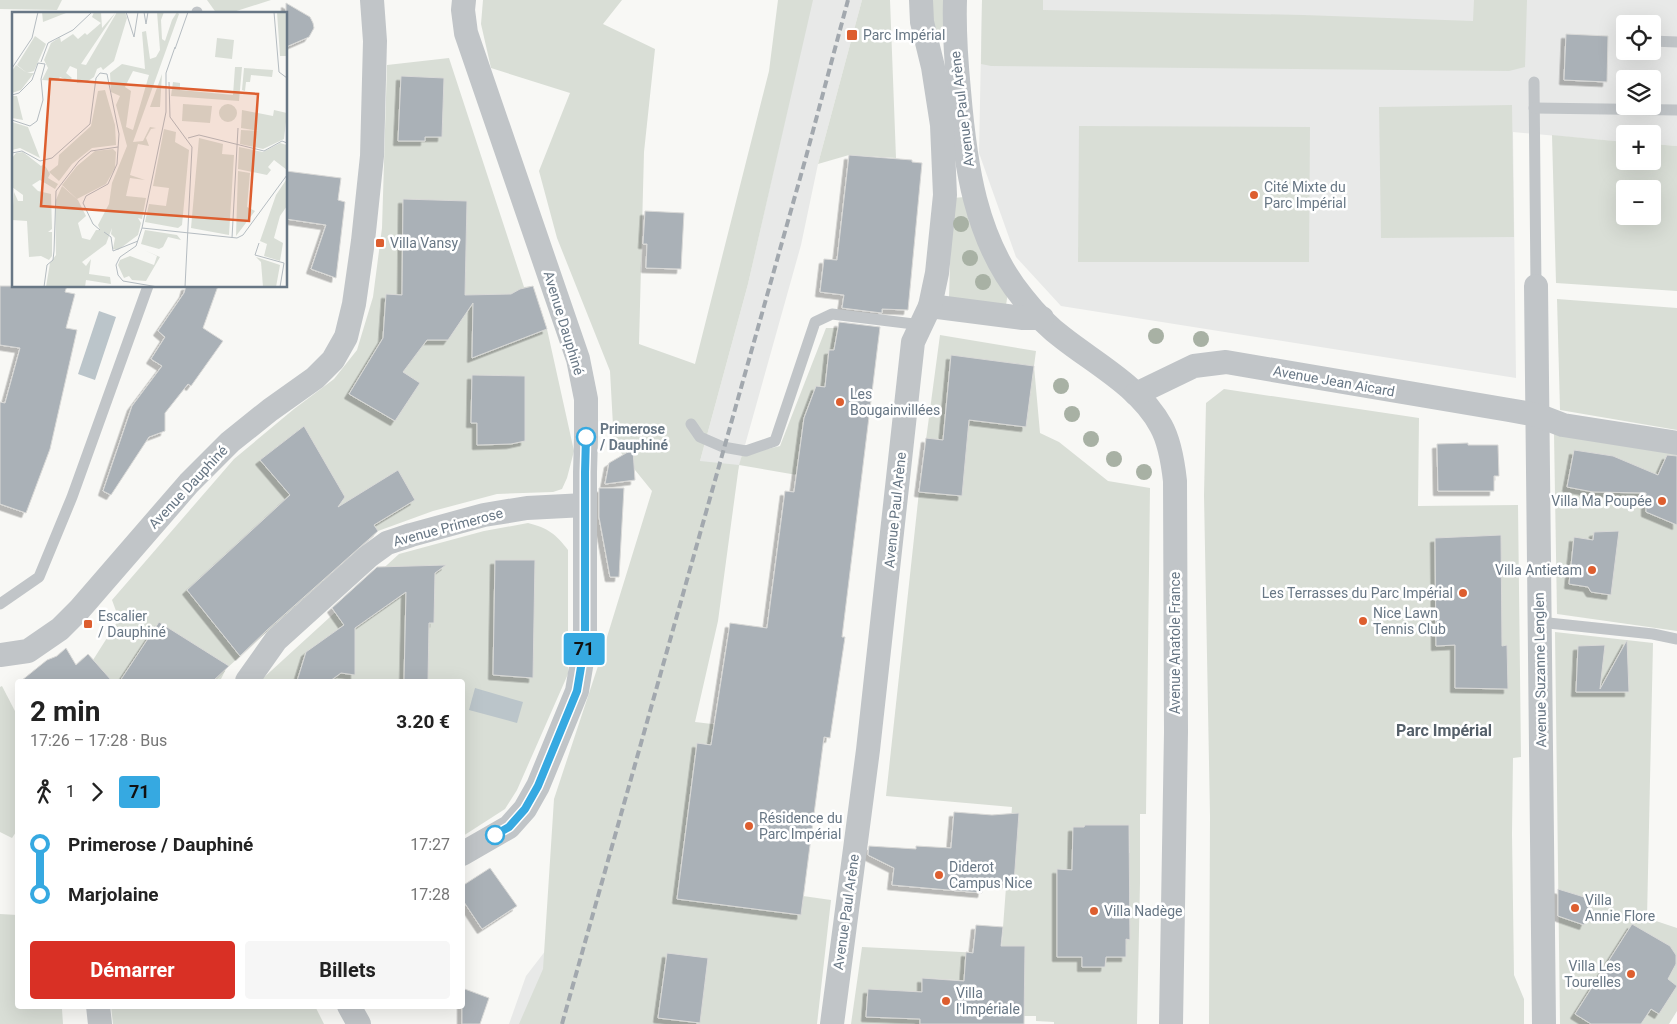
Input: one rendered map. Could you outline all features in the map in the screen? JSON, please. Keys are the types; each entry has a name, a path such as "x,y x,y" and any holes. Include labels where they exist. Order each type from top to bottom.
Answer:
{"street":[{"name":"Avenue Dauphiné","path":"0,655 28,651 60,629 79,610 189,483 230,442 270,410 315,378 333,360 346,337 354,304 362,250 372,156 375,41 372,0"},
{"name":"Avenue Dauphiné","path":"464,0 463,10 466,33 578,360 586,399 585,643 577,691 538,786 525,809 509,827 465,852"},
{"name":"Avenue Paul Arène","path":"832,1024 868,750 913,342 926,315 937,273 945,195 945,159 938,92 922,22 921,0"},
{"name":"Avenue Paul Arène","path":"955,0 954,32 960,112 973,193 986,235 996,257 1023,298 1042,318"},
{"name":"Avenue Suzanne Lenglen","path":"1536,286 1544,1024"},
{"path":"926,315 1042,318"},
{"name":"Avenue Anatole France","path":"1042,318 1061,336 1136,394 1161,426 1172,460 1175,481 1176,732 1172,1024"},
{"name":"Avenue Jean Aicard","path":"1136,394 1194,366 1226,362 1537,415 1563,425 1677,443"},
{"name":"Avenue Primerose","path":"248,679 276,640 369,556 387,543 484,515 527,508 585,505"},
{"path":"98,1009 100,1024"},
{"path":"351,1009 359,1024"}],"lane":[{"path":"1661,42 1677,42"},
{"path":"1534,82 1536,286"},
{"path":"1534,108 1677,110"},
{"path":"0,604 39,578 72,497 147,288"},
{"path":"690,424 700,437 723,447 746,451 775,441 815,322 832,314 926,315"},
{"path":"1539,622 1653,634 1677,639"}],"shaded area":[{"path":"0,0 62,0 57,10 0,9"},
{"path":"207,0 271,0 233,12 216,12"},
{"path":"483,0 622,0 603,24 655,49 644,152 639,344 695,364 769,71 778,0 813,0 748,284 700,461 739,465 718,621 695,722 824,737 821,757 697,743 677,899 800,915 803,896 831,900 817,1024 519,1024 543,969 554,799 599,663 652,491 614,444 610,371 557,238 539,171 570,93 491,68 481,24","holes":["667,953 708,958 705,983 700,982 701,1008 699,1023 658,1018"]},
{"path":"812,0 862,0 818,164 801,245 696,620 611,1024 509,1024 526,976 563,928 700,461 748,284"},
{"path":"862,0 890,0 896,158 849,155 818,164"},
{"path":"925,0 947,0 946,33 933,33"},
{"name":"Cité Mixte du Parc Impérial","path":"982,0 1677,0 1677,146 1661,145 1661,125 1616,125 1616,141 1513,132 1516,378 1061,306 1016,257 979,153"},
{"path":"982,0 1043,0 1043,10 1303,15 1473,21 1474,0 1527,0 1525,67 1509,71 991,66 981,64"},
{"path":"449,58 524,287 533,286 547,329 574,451 567,478 562,489 553,492 497,494 433,511 378,531 226,669 221,679 110,679 93,660 119,619 112,600 234,459 294,409 334,379 357,350 373,297 382,228 387,65"},
{"path":"1512,105 1514,237 1381,238 1379,107"},
{"path":"1079,126 1310,127 1309,262 1078,262"},
{"path":"1552,135 1616,141 1616,170 1661,170 1661,145 1677,146 1677,291 1556,283"},
{"path":"965,197 1008,293 1006,305 949,298 952,198"},
{"path":"1557,299 1677,308 1677,430 1560,410"},
{"path":"99,311 116,317 95,380 78,374"},
{"path":"826,328 880,328 878,342 836,338 834,350 829,350 825,387 816,386 804,418 799,456 826,480 739,465 742,455 780,446"},
{"path":"940,335 1036,351 1034,366 1040,433 1059,442 1108,481 1150,488 1146,814 1140,814 1137,1024 1054,1024 1054,1022 1036,1021 1036,1016 1010,1016 972,981 923,978 920,1024 851,1024 862,947 1001,954 1012,807 886,796 919,492","holes":["1085,825 1129,826 1130,853 1072,865 1073,827 1084,827","1057,894 1130,894 1130,939 1126,939 1126,957 1106,957 1105,967 1082,967 1082,957 1061,957 1062,938","868,989 889,1018 866,1017"]},
{"name":"Nice Lawn Tennis Club","path":"1224,389 1419,418 1418,506 1518,505 1521,757 1513,758 1512,834 1514,975 1524,999 1524,1024 1209,1024 1210,816 1204,495 1206,403"},
{"path":"1554,434 1677,454 1677,631 1557,614"},
{"path":"528,523 551,532 568,550 568,674 517,790 505,809 465,835 465,679 262,679 399,554 484,531"},
{"path":"1555,632 1653,643 1647,918 1677,928 1677,1011 1669,1024 1560,1024"},
{"path":"2,686 15,711 15,834 12,838 0,832 0,687"},
{"path":"475,688 523,702 517,723 469,710"},
{"path":"0,914 15,915 15,1009 62,1009 63,1024 0,1024"},
{"path":"111,1009 316,1009 324,1024 113,1024"}],"building":[{"path":"286,3 310,17 314,28 309,37 288,46 288,12 286,12"},
{"path":"1566,34 1608,36 1607,82 1564,80"},
{"path":"401,76 444,78 442,137 425,137 425,141 398,141"},
{"path":"849,155 912,160 912,162 922,163 908,310 882,309 882,313 842,308 844,295 820,292 824,259 837,260"},
{"path":"288,171 341,178 338,200 345,202 336,278 311,269 326,225 288,219"},
{"path":"403,199 467,201 465,295 511,294 520,289 533,286 547,329 472,358 473,303 448,340 427,340 403,372 420,383 395,421 349,394 383,338 386,294 402,295"},
{"path":"645,211 684,213 681,269 646,268 647,244 643,244"},
{"path":"0,286 12,286 12,288 66,288 65,292 75,294 66,328 77,330 50,449 26,513 0,504 0,402 5,403 20,348 0,345"},
{"path":"185,288 217,288 203,328 223,341 191,386 188,384 165,413 165,431 149,437 111,495 103,491 132,406 162,366 151,359 165,337 158,331"},
{"path":"839,322 880,327 842,637 845,637 830,738 824,737 801,915 677,899 697,743 711,745 730,623 767,628 785,491 794,492 804,418 816,386 825,387 829,350 834,350"},
{"path":"951,355 1034,366 1026,427 969,420 962,496 919,492 926,438 943,440"},
{"path":"472,375 525,376 525,441 511,444 477,445 477,423 471,423"},
{"path":"304,426 345,497 338,507 398,470 415,500 374,525 378,531 240,656 187,590 290,495 260,460"},
{"path":"1468,443 1468,445 1498,445 1499,476 1494,476 1494,491 1438,491 1437,444"},
{"path":"633,449 635,480 605,484 609,463"},
{"path":"1574,450 1613,456 1658,475 1667,455 1677,456 1677,525 1646,512 1646,493 1593,492 1567,487"},
{"path":"599,488 624,488 619,577 610,577 599,517"},
{"name":"Villa Antietam","path":"1619,531 1611,595 1591,592 1588,587 1569,584 1574,537 1593,540 1594,532"},
{"path":"1501,535 1502,646 1507,645 1508,689 1455,688 1455,645 1436,646 1435,538"},
{"path":"495,560 535,560 533,678 493,675"},
{"path":"446,565 435,573 434,623 429,623 428,679 404,679 406,592 355,628 355,675 341,673 333,679 298,679 306,652 344,625 332,608 377,567"},
{"path":"159,622 229,666 215,679 121,679"},
{"path":"1627,640 1629,692 1576,692 1578,646 1605,645 1600,689"},
{"path":"66,648 76,665 88,654 110,679 23,679 47,660 57,656"},
{"path":"954,812 992,815 1019,813 1014,883 984,882 982,893 892,885 894,868 868,855 869,846 916,849 916,846 951,848"},
{"path":"1085,825 1129,825 1130,940 1126,939 1126,957 1106,957 1105,967 1082,967 1082,957 1057,957 1057,869 1072,870 1073,827 1084,827"},
{"path":"490,868 517,906 482,929 465,904 465,884"},
{"name":"Villa Annie Flore","path":"1558,889 1594,900 1584,925 1558,916"},
{"name":"Villa Les Tourelles","path":"1632,924 1670,946 1676,955 1676,964 1668,979 1677,986 1659,1014 1651,1009 1641,1024 1591,1024 1575,1014"},
{"path":"976,925 1003,927 1001,946 1025,946 1024,1024 920,1024 920,1019 866,1017 868,989 922,992 922,978 964,981 966,952 973,953"},
{"path":"667,953 708,958 700,1023 658,1018"},
{"path":"465,989 489,998 480,1024 462,1024 462,1009 465,1009"}],"railway":[{"path":"562,1024 806,157 848,0"}],"bus line":[{"name":"71","path":"495,835 509,827 525,809 538,786 577,691 585,643 586,437"}],"place":[{"name":"Parc Impérial","path":"852,35"},
{"name":"Cité Mixte du Parc Impérial","path":"1254,195"},
{"name":"Villa Vansy","path":"380,243"},
{"name":"Les Bougainvillées","path":"840,402"},
{"name":"Primerose / Dauphiné","path":"586,437"},
{"name":"Villa Ma Poupée","path":"1662,501"},
{"name":"Villa Antietam","path":"1592,570"},
{"name":"Les Terrasses du Parc Impérial","path":"1463,593"},
{"name":"Nice Lawn Tennis Club","path":"1363,621"},
{"name":"Escalier / Dauphiné","path":"88,624"},
{"name":"Résidence du Parc Impérial","path":"749,826"},
{"name":"Diderot Campus Nice","path":"939,875"},
{"name":"Villa Annie Flore","path":"1575,908"},
{"name":"Villa Nadège","path":"1094,911"},
{"name":"Villa Les Tourelles","path":"1631,974"},
{"name":"Villa l'Impériale","path":"946,1001"}],"district":[{"name":"Parc Impérial","path":"1444,730"}]}
